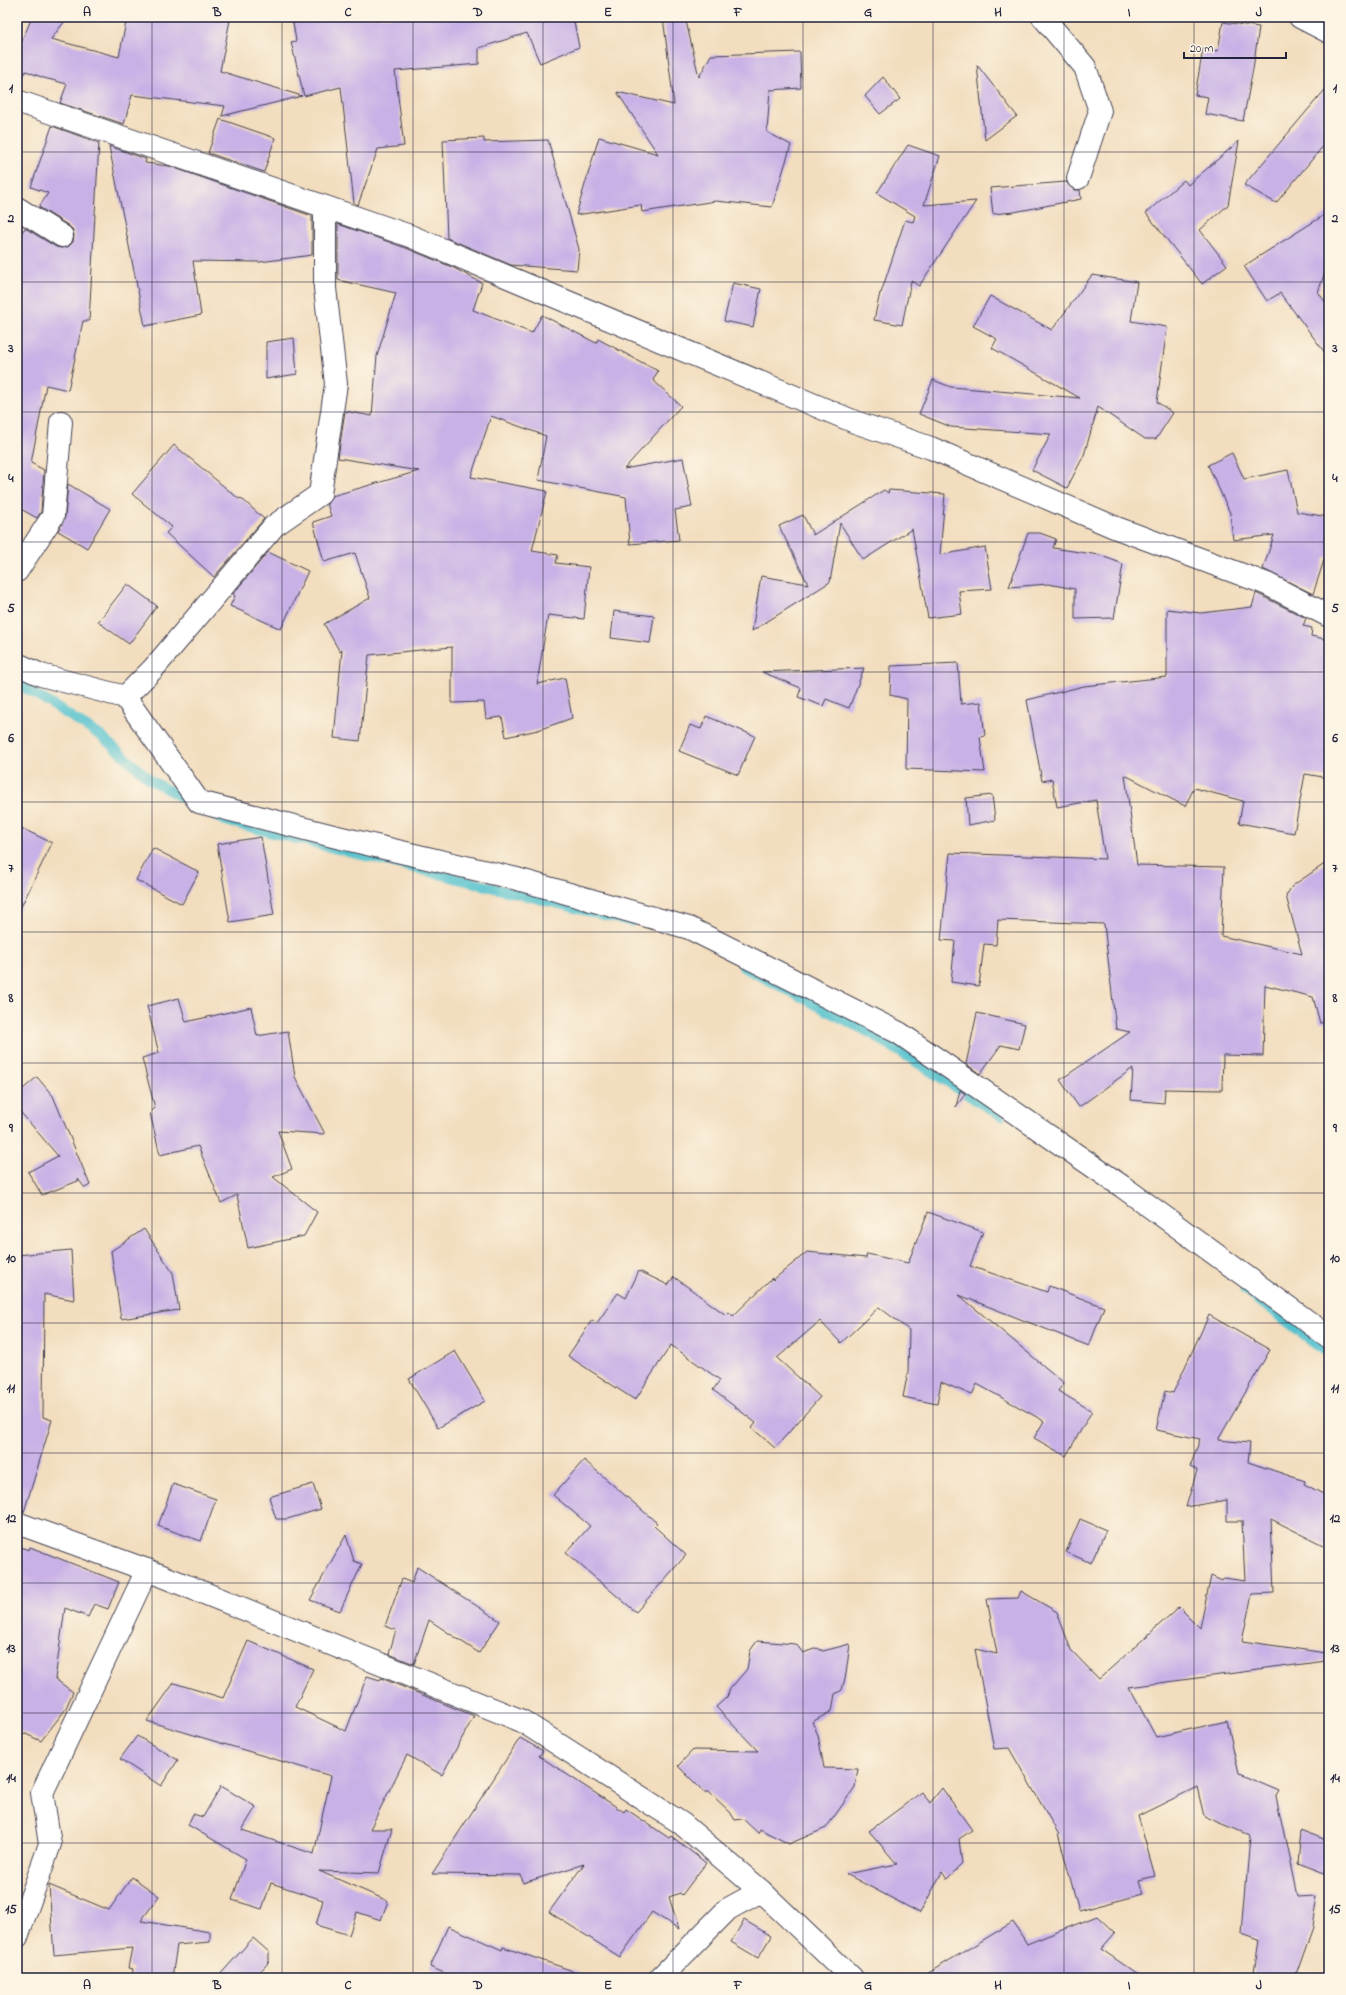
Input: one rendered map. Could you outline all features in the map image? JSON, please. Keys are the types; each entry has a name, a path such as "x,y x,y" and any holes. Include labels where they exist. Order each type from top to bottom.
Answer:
{"street":[{"path":"1043,17 1085,67 1100,111 1078,178"},
{"path":"1300,17 1329,32"},
{"path":"17,101 410,236 855,422 931,448 1114,527 1267,584 1329,616"},
{"path":"125,697 153,669 274,526 320,494 336,384 325,288 325,207"},
{"path":"17,208 62,236"},
{"path":"17,571 53,516 61,422"},
{"path":"17,664 41,675 125,697 199,802 333,836 517,879 689,928 899,1033 1123,1186 1329,1338"},
{"path":"17,1523 147,1570 522,1721 681,1824 761,1891 852,1978"},
{"path":"17,1937 50,1844 42,1793 147,1570"},
{"path":"660,1978 728,1909 761,1891"}],"building":[{"path":"32,17 68,17 51,39 119,57 127,17 174,17 230,20 220,71 302,96 222,116 225,106 132,95 124,124 60,103 67,84 44,78 26,71 17,83 17,53"},
{"path":"292,17 573,17 579,47 540,63 527,33 479,48 479,64 395,71 404,146 378,149 358,205 354,203 341,87 304,96 291,42 296,41"},
{"path":"663,17 685,17 699,77 711,55 800,52 801,88 770,90 767,132 791,145 772,207 716,201 642,212 641,205 576,215 599,137 658,154 617,92 674,105"},
{"path":"1223,22 1259,27 1243,121 1205,114 1208,97 1195,95 1203,49 1218,51"},
{"path":"977,65 1017,116 985,140"},
{"path":"883,77 900,99 880,114 865,96"},
{"path":"1329,85 1329,139 1276,203 1244,185"},
{"path":"220,119 275,138 264,172 208,153"},
{"path":"52,126 99,143 89,321 83,321 68,390 46,385 31,463 44,470 41,512 37,518 17,507 17,239 25,228 56,247 68,247 73,242 73,230 39,207 48,193 31,187"},
{"path":"484,138 484,142 548,140 579,249 577,270 511,265 447,238 443,140"},
{"path":"1239,141 1228,205 1200,230 1227,265 1202,284 1146,213 1184,180 1188,185"},
{"path":"908,145 940,156 924,205 976,201 919,286 911,281 902,325 874,320 880,293 905,220 913,222 915,216 877,193"},
{"path":"109,146 146,159 145,163 169,166 312,216 312,255 260,262 193,261 201,315 145,326"},
{"path":"1066,182 1074,190 1080,190 1081,199 1014,212 993,214 990,188"},
{"path":"1329,212 1329,261 1318,292 1329,307 1329,358 1280,293 1267,301 1244,266"},
{"path":"338,224 406,248 452,267 482,283 473,310 532,333 542,315 596,343 598,339 658,371 653,380 681,406 624,469 683,458 692,507 675,510 679,540 630,544 626,497 538,480 546,436 491,416 471,477 547,491 532,551 558,555 556,563 589,567 584,619 548,615 537,684 565,678 572,718 538,730 506,737 502,717 486,719 484,702 452,703 452,647 369,655 360,741 334,738 342,650 340,652 324,624 370,598 355,553 324,562 313,522 331,516 327,504 332,496 419,471 338,458 345,411 372,416 377,356 396,293 338,280"},
{"path":"1092,275 1137,282 1131,321 1167,327 1157,402 1173,413 1156,439 1145,439 1098,407 1084,455 1067,488 1032,470 1051,434 951,427 919,414 933,380 951,387 1080,398 992,348 997,339 973,326 990,296 1052,330"},
{"path":"733,283 761,289 753,327 724,321"},
{"path":"294,338 297,374 266,379 266,342"},
{"path":"174,445 239,499 241,498 264,519 214,577 166,533 172,527 132,494"},
{"path":"1232,453 1244,479 1288,470 1297,512 1329,517 1329,557 1325,557 1313,594 1263,569 1274,535 1233,540 1230,513 1208,465"},
{"path":"68,484 110,509 87,548 58,531 65,517"},
{"path":"884,490 888,493 889,490 945,494 940,555 985,547 992,589 959,591 962,614 928,618 912,529 863,560 840,523 830,582 752,631 761,576 808,584 779,526 803,515 813,535"},
{"path":"1028,533 1040,533 1056,539 1053,548 1099,555 1123,564 1114,618 1075,619 1075,589 1048,584 1009,587"},
{"path":"268,552 308,571 281,629 230,606 235,596 233,594"},
{"path":"127,584 157,606 129,644 98,622"},
{"path":"1256,593 1306,618 1303,626 1312,628 1311,636 1329,640 1329,778 1305,774 1294,833 1239,823 1243,801 1194,788 1185,806 1125,775 1137,865 1224,867 1221,936 1302,954 1286,896 1292,886 1329,861 1329,1022 1320,1023 1313,997 1265,985 1263,1056 1223,1055 1222,1090 1165,1089 1164,1103 1131,1100 1133,1068 1079,1107 1060,1080 1130,1032 1116,1029 1104,924 998,920 996,945 984,944 979,986 951,982 955,941 941,940 950,853 1105,859 1096,800 1057,807 1052,779 1042,781 1027,700 1084,686 1167,677 1167,609 1201,613 1252,607"},
{"path":"614,611 654,616 650,643 611,638"},
{"path":"958,663 961,704 981,702 985,736 980,737 985,772 906,769 907,699 890,695 891,666"},
{"path":"864,668 849,708 826,699 823,706 798,697 801,688 762,672"},
{"path":"706,716 755,736 738,775 679,751 690,725 701,729"},
{"path":"992,795 995,820 968,825 966,798"},
{"path":"17,826 52,843 17,915"},
{"path":"261,837 274,915 230,922 217,844"},
{"path":"153,848 199,872 182,904 136,880"},
{"path":"179,998 186,1022 251,1007 257,1036 288,1031 295,1077 325,1134 278,1131 292,1169 273,1177 317,1212 304,1236 248,1248 237,1195 221,1203 198,1146 160,1155 150,1113 155,1108 142,1058 159,1053 147,1006"},
{"path":"977,1013 1025,1024 1019,1049 1001,1045 980,1074 966,1064"},
{"path":"37,1077 53,1096 90,1185 85,1188 78,1179 78,1181 42,1195 28,1172 58,1156 17,1108 17,1094"},
{"path":"960,1090 965,1094 956,1107"},
{"path":"928,1212 983,1232 970,1266 1047,1292 1049,1286 1104,1307 1089,1346 959,1295 1064,1383 1058,1391 1092,1411 1066,1456 1034,1438 1044,1421 977,1384 972,1395 941,1382 937,1404 903,1397 908,1372 909,1330 879,1307 841,1343 820,1321 777,1358 820,1397 775,1448 752,1428 756,1423 713,1390 720,1380 671,1345 635,1400 568,1356 592,1320 597,1323 618,1293 626,1298 639,1271 668,1285 674,1277 726,1315 729,1312 733,1316 772,1278 773,1280 807,1252 866,1258 867,1254 908,1263"},
{"path":"144,1229 173,1273 179,1310 121,1319 111,1251"},
{"path":"71,1250 74,1300 44,1294 43,1417 52,1420 24,1512 17,1511 17,1255"},
{"path":"1209,1315 1270,1350 1218,1440 1250,1443 1248,1462 1305,1481 1304,1484 1329,1497 1329,1548 1271,1519 1274,1593 1252,1594 1242,1641 1326,1653 1326,1661 1129,1687 1156,1737 1227,1721 1239,1774 1279,1791 1276,1796 1297,1895 1317,1894 1312,1927 1294,1978 1252,1978 1258,1939 1241,1933 1249,1835 1204,1816 1197,1787 1138,1816 1155,1876 1139,1880 1143,1894 1079,1911 1058,1833 1009,1748 994,1749 975,1649 997,1654 987,1599 1018,1598 1021,1591 1057,1612 1071,1650 1099,1679 1179,1607 1200,1628 1211,1576 1222,1581 1224,1578 1245,1581 1242,1521 1227,1521 1227,1500 1186,1507 1197,1470 1190,1467 1200,1439 1156,1430 1165,1391 1173,1393"},
{"path":"455,1351 485,1401 438,1428 409,1379"},
{"path":"584,1460 657,1523 654,1526 686,1555 636,1612 566,1553 590,1526 553,1495"},
{"path":"173,1484 216,1499 201,1541 158,1526"},
{"path":"313,1484 321,1509 287,1519 276,1519 269,1497"},
{"path":"1080,1519 1106,1530 1091,1563 1066,1552"},
{"path":"346,1535 354,1561 362,1564 340,1611 310,1600"},
{"path":"17,1546 29,1550 30,1547 119,1582 108,1609 94,1604 88,1617 65,1608 55,1679 73,1692 65,1710 41,1741 17,1730"},
{"path":"417,1567 500,1621 479,1653 429,1620 414,1664 389,1654 396,1630 385,1626 402,1579 412,1583"},
{"path":"248,1641 313,1669 295,1707 346,1731 367,1676 380,1680 381,1678 474,1716 442,1775 407,1755 370,1829 392,1829 379,1873 319,1871 388,1901 381,1920 357,1912 349,1935 316,1925 323,1900 271,1883 262,1909 232,1900 246,1859 188,1825 193,1814 203,1817 221,1786 256,1807 242,1830 314,1854 331,1776 147,1721 174,1683 223,1698"},
{"path":"757,1641 796,1644 803,1653 817,1648 823,1651 850,1644 842,1690 835,1694 832,1711 812,1722 818,1735 824,1768 858,1769 855,1787 826,1828 789,1844 760,1829 758,1833 743,1819 735,1820 730,1812 709,1792 704,1792 678,1766 693,1750 758,1751 716,1707 727,1697 730,1689 747,1669 750,1651"},
{"path":"137,1736 178,1760 161,1786 120,1759"},
{"path":"520,1738 543,1751 539,1756 624,1812 626,1809 669,1838 671,1836 706,1863 682,1895 680,1893 669,1897 679,1929 652,1912 620,1957 549,1912 584,1864 523,1883 521,1875 432,1874"},
{"path":"942,1788 972,1830 959,1839 962,1864 947,1879 942,1872 920,1913 846,1874 897,1864 869,1831 922,1792 930,1803"},
{"path":"1300,1830 1329,1841 1329,1877 1297,1865"},
{"path":"132,1877 159,1896 141,1921 210,1932 210,1942 177,1945 172,1978 132,1978 133,1969 128,1968 132,1948 54,1955 49,1885 109,1910"},
{"path":"1097,1916 1115,1933 1101,1949 1143,1978 920,1978 1013,1922 1027,1944"},
{"path":"744,1920 771,1936 758,1958 731,1942"},
{"path":"448,1926 502,1950 503,1947 579,1973 578,1978 456,1978 430,1967"},
{"path":"253,1938 269,1952 269,1962 254,1978 217,1978"}],"waterway":[{"path":"17,684 34,693 101,736 152,781 193,804"},
{"path":"209,813 225,821 631,922"},
{"path":"743,967 870,1033 1001,1116"},
{"path":"1245,1289 1329,1354"}]}
